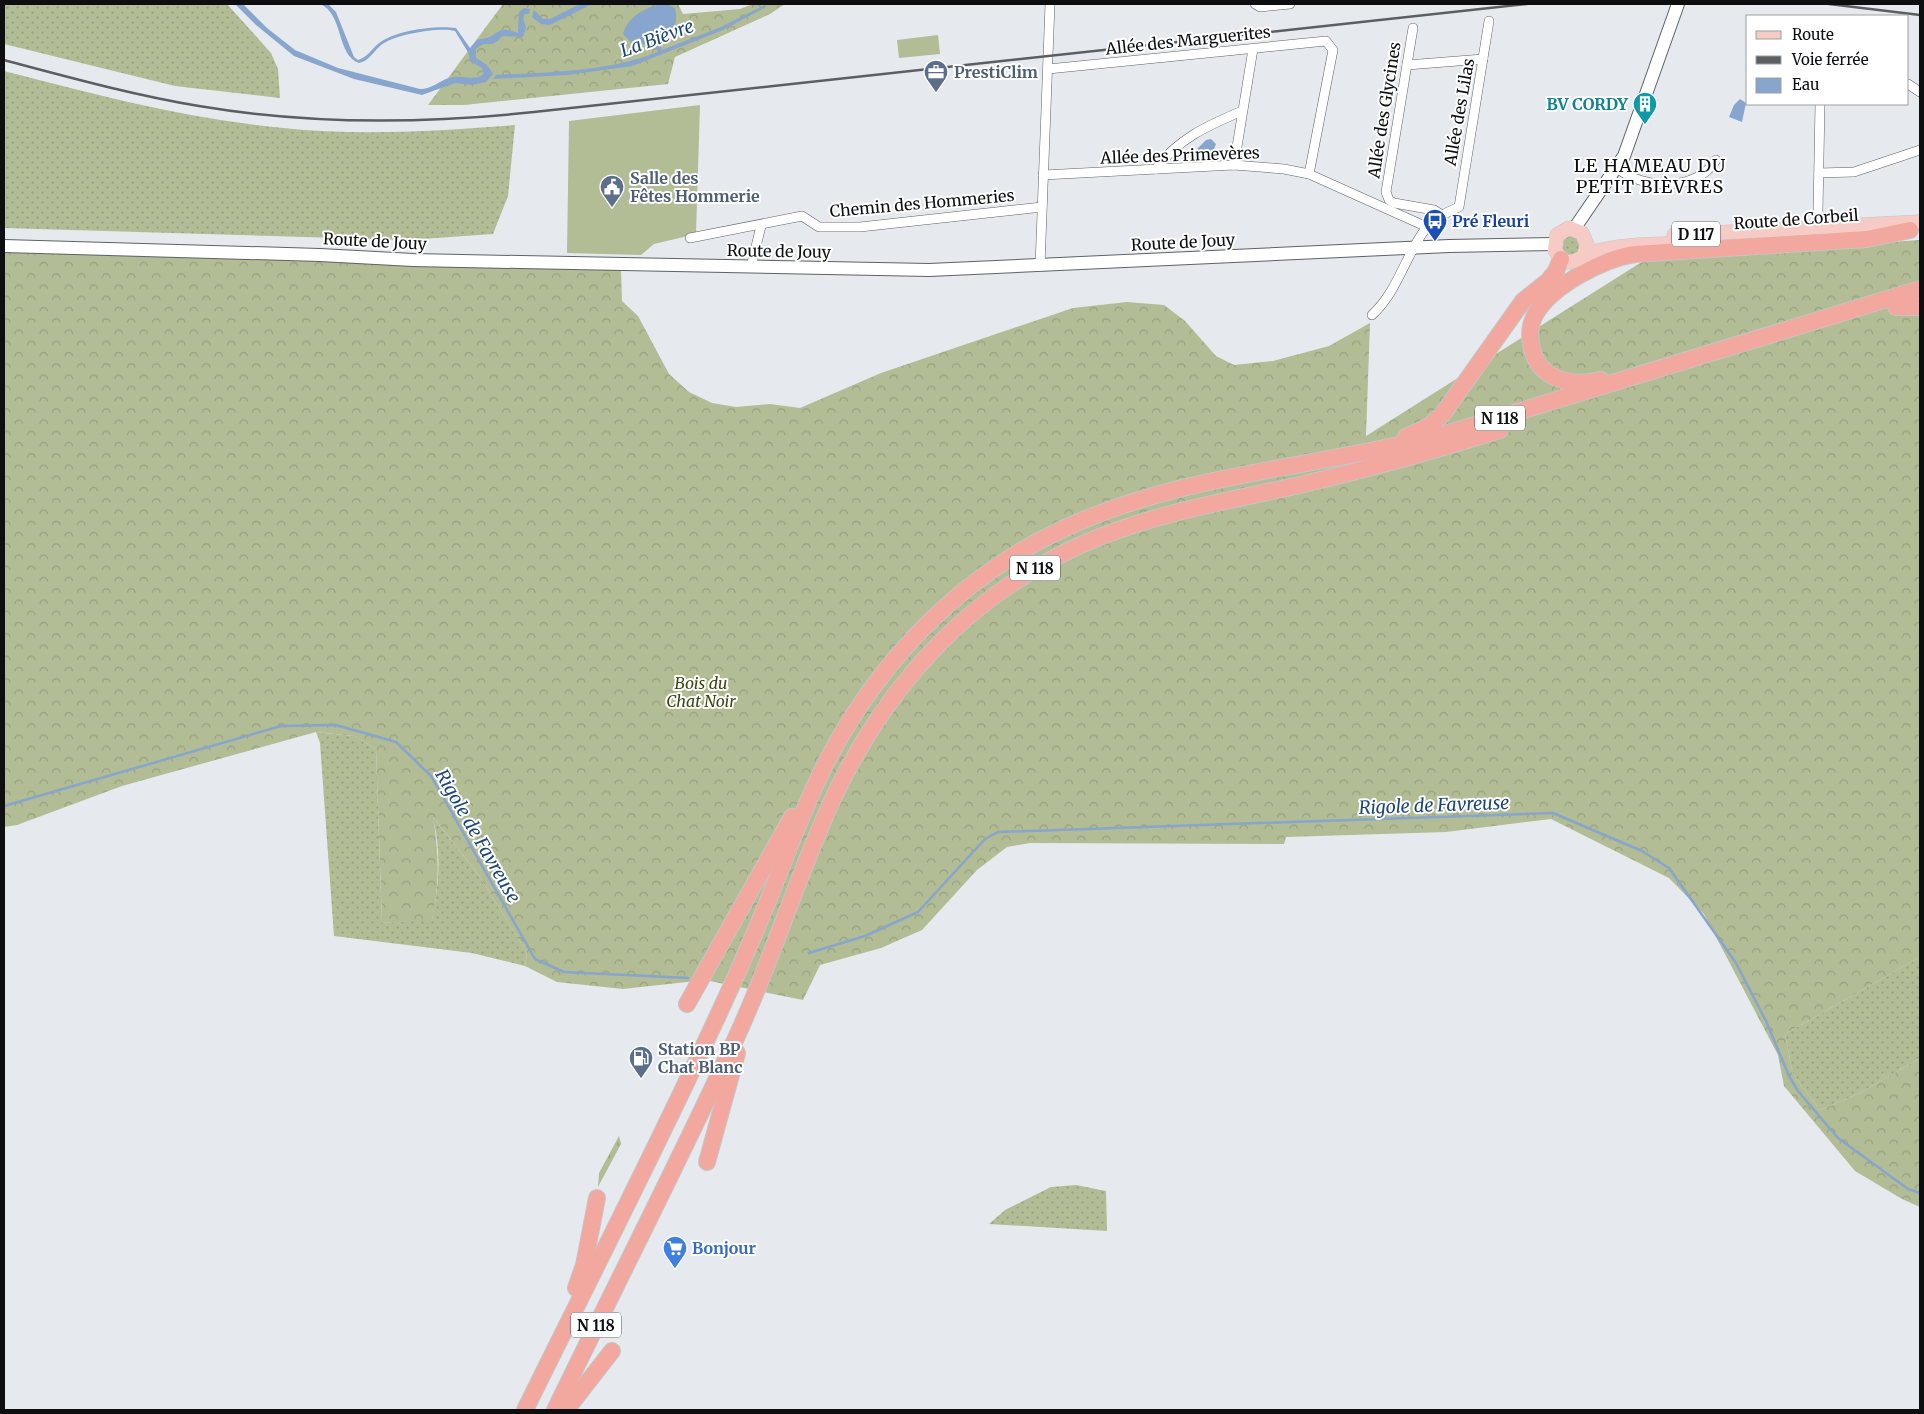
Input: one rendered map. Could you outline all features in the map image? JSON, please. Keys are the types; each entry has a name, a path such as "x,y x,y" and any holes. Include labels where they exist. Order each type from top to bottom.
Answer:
{"highway":[{"path":"1617,382 1608,378 1593,382 1572,382 1550,375 1536,360 1531,344 1532,325 1535,314 1563,287 1598,265 1610,259 1635,254 1867,239 1917,228"},
{"path":"1383,450 1389,443 1417,433 1442,415 1523,301 1548,281 1556,271 1557,252"},
{"name":"N 118","path":"525,1410 714,1024 817,781 854,714 891,663 923,627 979,580 1036,542 1064,528 1110,510 1175,490 1230,477 1383,450 1471,427 1920,289"},
{"name":"N 118","path":"555,1410 738,1034 820,826 854,757 869,730 900,686 937,644 970,615 1023,576 1091,540 1168,514 1335,477 1454,444 1920,300"},
{"path":"1896,307 1913,309 1920,307"},
{"path":"687,1004 803,795 817,781"},
{"path":"707,1162 737,1055 738,1034"},
{"path":"575,1309 573,1296 584,1265 596,1198"},
{"path":"566,1410 612,1351"}],"main road":[{"path":"1574,229 1624,156 1678,4"},
{"name":"Route de Corbeil","path":"1557,252 1573,262 1584,255 1617,247 1636,245 1806,233 1823,228 1917,228"},
{"name":"Route de Corbeil","path":"1586,240 1599,244 1644,236 1806,233 1917,228"},
{"path":"1557,252 1560,232 1574,229 1582,233 1586,240 1584,255"},
{"name":"Route de Jouy","path":"4,246 320,255 413,260 929,270 1415,248 1557,252"}],"street":[{"path":"1040,266 1050,4"},
{"path":"1255,4 1260,7 1290,4"},
{"name":"Allée des Lilas","path":"1442,215 1459,207 1489,21"},
{"name":"Allée des Glycines","path":"1412,28 1386,192 1389,200 1434,210 1442,215"},
{"name":"Allée des Marguerites","path":"1048,69 1252,49 1323,40 1331,45 1332,50 1309,174"},
{"path":"1234,165 1252,49"},
{"path":"1407,65 1483,59"},
{"path":"1909,85 1920,92"},
{"path":"1820,105 1818,211 1823,228"},
{"path":"1156,170 1163,160 1184,140 1205,127 1242,111"},
{"path":"1819,173 1854,172 1920,150"},
{"path":"1617,168 1642,181 1671,184 1703,176 1716,160"},
{"name":"Allée des Primevères","path":"1043,175 1234,165 1284,169 1309,174 1427,227"},
{"name":"Chemin des Hommeries","path":"690,238 761,226 802,216 819,227 860,227 1042,207"},
{"path":"1806,233 1818,211"},
{"path":"1372,315 1384,304 1427,227 1442,215"},
{"path":"751,267 761,226"}],"green space":[{"path":"4,4 227,4 271,53 278,69 280,98 175,86 4,44"},
{"path":"503,4 678,4 683,14 740,9 753,4 785,4 770,14 675,57 668,84 464,105 428,105"},
{"path":"938,35 940,54 899,58 897,40"},
{"path":"4,71 177,112 212,119 283,128 370,132 428,131 515,125 508,196 493,234 408,240 4,228"},
{"path":"700,105 696,234 654,244 641,255 567,253 569,121"},
{"path":"1570,235 1579,238 1581,251 1572,257 1563,253 1560,243"},
{"name":"Bois du Chat Noir","path":"1920,240 1920,957 1785,1034 1793,1075 1820,1110 1860,1093 1920,1058 1920,1207 1902,1199 1855,1171 1784,1086 1778,1055 1704,914 1669,878 1551,819 1446,832 1286,837 1284,844 1030,843 1007,847 977,870 922,930 881,948 820,965 803,1000 705,980 623,989 557,982 525,966 527,953 478,874 433,817 438,868 432,920 382,923 376,749 354,736 316,732 122,786 17,825 4,827 4,250 621,270 622,301 638,316 669,374 689,392 712,403 736,407 770,404 800,408 881,373 1073,308 1127,302 1164,305 1185,321 1216,356 1234,365 1273,361 1329,346 1370,323 1366,436 1648,258"},
{"path":"316,732 354,736 376,749 382,923 432,919 436,894 438,854 432,816 478,874 527,953 525,966 472,953 334,936 320,743"},
{"path":"1920,957 1920,1058 1860,1093 1820,1110 1793,1075 1785,1034"},
{"path":"619,1136 621,1144 598,1187 599,1173"},
{"path":"1076,1185 1106,1191 1107,1231 989,1224 1005,1210 1051,1187"}],"water":[{"path":"235,4 243,4 267,28 295,50 338,68 420,89 428,88 449,78 472,78 484,74 482,68 470,61 469,54 455,31 430,31 392,39 382,44 367,59 359,63 352,59 347,52 333,16 328,9 320,4 328,4 336,12 354,57 358,60 362,59 379,43 389,37 408,31 428,28 456,28 470,48 477,40 490,37 501,30 518,33 519,12 524,8 530,9 529,14 525,14 523,18 526,28 523,37 503,36 493,44 483,44 476,49 476,58 486,65 493,74 486,82 471,85 455,83 422,95 354,79 294,56 256,25"},
{"path":"580,4 592,4 550,25 541,24 532,17 534,10 543,19 550,19"},
{"name":"La Bièvre","path":"660,4 667,4 675,8 676,15 673,29 659,44 662,50 721,27 765,5 766,7 723,30 632,66 567,75 493,79 496,75 558,72 619,64 658,52 655,45 632,43 623,34 629,22 637,14"},
{"path":"1740,99 1746,103 1742,122 1729,117 1734,105"},
{"path":"1211,139 1216,144 1213,152 1206,156 1201,154 1193,156 1192,154 1206,140"}],"waterway":[{"name":"Rigole de Favreuse","path":"4,806 281,726 336,725 396,742 431,776 535,959 564,972 688,978"},
{"name":"Rigole de Favreuse","path":"809,953 865,936 918,912 985,839 998,832 1553,813 1642,851 1669,868 1736,963 1766,1021 1789,1076 1798,1091 1838,1138 1908,1189 1920,1193"}],"railway":[{"path":"4,60 174,102 241,112 283,117 366,121 450,119 534,112 1527,4"},
{"path":"1829,4 1920,15"}],"place":[{"name":"PrestiClim","path":"936,93"},
{"name":"BV CORDY","path":"1645,125"},
{"name":"Salle des Fêtes Hommerie","path":"612,208"},
{"name":"Pré Fleuri","path":"1435,242"},
{"name":"Station BP Chat Blanc","path":"641,1079"},
{"name":"Bonjour","path":"675,1269"}],"district":[{"name":"LE HAMEAU DU PETIT BIÈVRES","path":"1650,175"}]}
